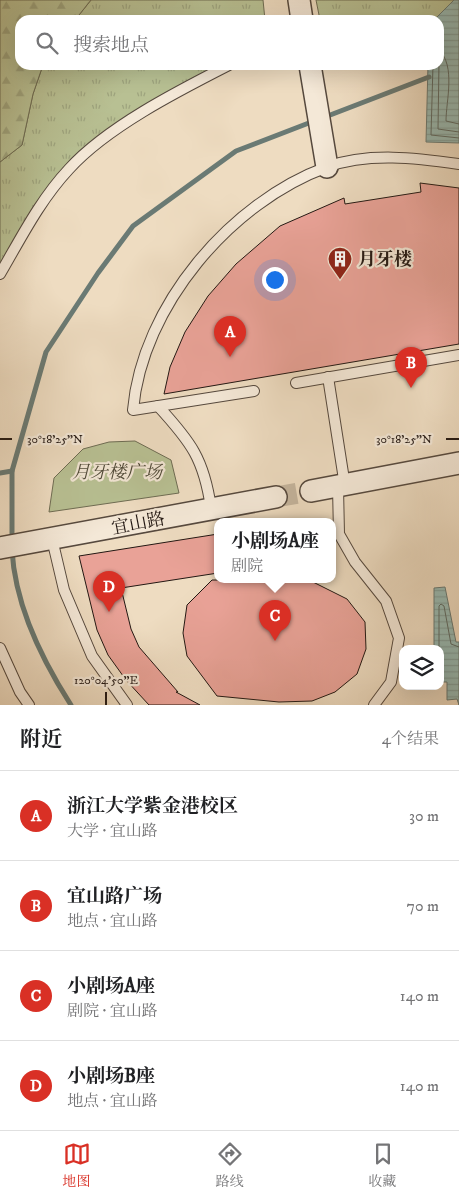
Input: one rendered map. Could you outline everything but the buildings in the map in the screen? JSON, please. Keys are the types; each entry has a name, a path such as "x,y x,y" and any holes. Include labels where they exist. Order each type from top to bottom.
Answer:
{"street":[{"path":"298,0 301,15"},
{"path":"311,70 326,158"},
{"path":"311,491 459,463"},
{"name":"宜山路","path":"0,548 276,497"}],"lane":[{"path":"0,274 43,200 70,167 96,144 160,101 219,70"},
{"path":"254,391 133,410 145,359 156,329 181,283 214,243 252,208 326,158 417,158 459,164"},
{"path":"296,383 459,355"},
{"path":"328,377 341,486 339,534 355,562 386,600 399,638 391,682 374,705"},
{"path":"158,406 189,440 202,465 211,508"},
{"path":"46,540 64,590 92,656 128,705"},
{"path":"0,648 20,692 29,705"}],"green space":[{"path":"0,0 91,0 79,15 15,15 15,70 41,70 33,94 22,145 0,162"},
{"path":"91,0 263,0 264,15 79,15"},
{"path":"316,0 454,0 439,15 319,15"},
{"path":"41,70 219,70 160,101 70,167 0,274 0,162 22,145 33,94"},
{"name":"月牙楼广场","path":"135,441 171,460 179,493 49,512 54,478 83,449 109,442"}],"water":[{"path":"454,0 459,0 459,143 426,142 428,70 444,70 444,15 439,15"},
{"path":"445,587 456,642 459,642 459,705 457,699 447,700 447,682 444,682 444,645 434,645 434,588"}],"waterway":[{"path":"325,117 429,77"},
{"path":"12,542 12,471 46,352 98,273 133,226 236,151 314,121"},
{"path":"0,473 12,471"},
{"path":"12,550 14,571 24,611 40,651 71,705"}],"tunnel":[{"path":"276,497 311,491"}],"place":[{"name":"月牙楼","path":"340,280"},
{"name":"浙江大学紫金港校区","path":"230,357"},
{"name":"宜山路广场","path":"411,388"},
{"name":"小剧场B座","path":"109,612"},
{"name":"小剧场A座","path":"275,641"}]}
